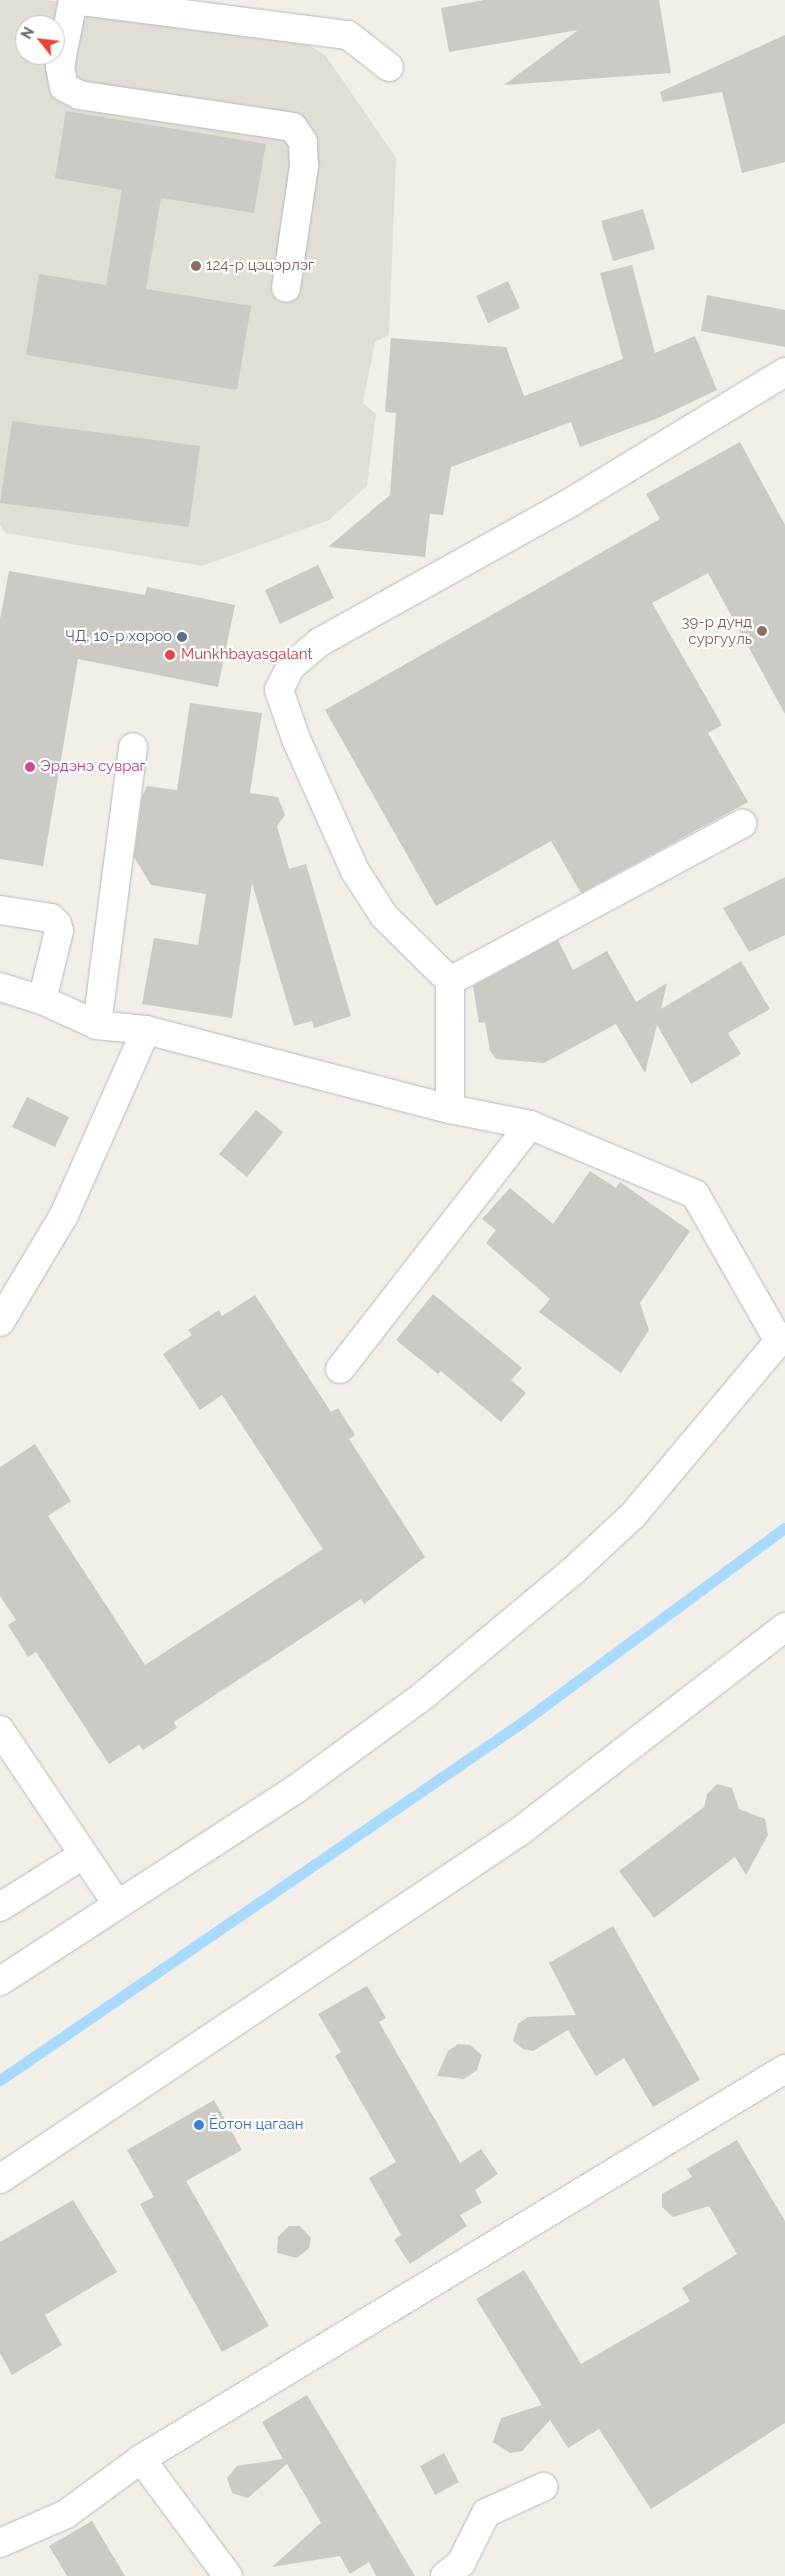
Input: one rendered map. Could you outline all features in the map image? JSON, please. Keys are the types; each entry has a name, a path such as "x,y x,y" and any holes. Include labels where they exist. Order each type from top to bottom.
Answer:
{"street":[{"path":"286,288 304,166 303,142 293,127 79,95 64,87 60,67 74,0 348,35 389,67"},
{"path":"450,1109 450,981 384,916 355,871 296,739 279,690 290,667 320,642 568,504 785,372"},
{"path":"97,1025 133,747"},
{"path":"450,981 742,824"},
{"path":"0,910 51,918 57,924 59,931 42,1000"},
{"path":"0,987 42,1000 97,1025 146,1030 450,1109 530,1125 695,1194 782,1339 632,1516 573,1571 423,1696 296,1790 0,1981"},
{"path":"0,1322 64,1215 146,1030"},
{"path":"340,1369 530,1125"},
{"path":"0,2179 519,1832 785,1627"},
{"path":"0,1730 117,1904"},
{"path":"0,1907 83,1855"},
{"path":"0,2544 66,2514 142,2460 785,2069"},
{"path":"142,2460 228,2576"},
{"path":"445,2576 462,2564 486,2514 542,2487"}],"shaded area":[{"name":"124-р цэцэрлэг","path":"0,0 47,0 293,34 326,56 396,158 389,335 375,342 363,403 376,414 367,486 329,520 202,566 6,533 0,525"}],"building":[{"path":"484,0 659,0 671,73 504,85 578,30 449,52 441,8"},
{"path":"785,35 785,162 742,173 722,92 663,102 660,92"},
{"path":"66,111 266,144 254,213 161,198 146,289 251,306 237,390 26,355 39,274 106,285 122,190 55,178"},
{"path":"643,209 655,249 613,261 601,221"},
{"path":"632,265 655,353 695,336 717,390 658,418 580,447 571,422 451,467 443,515 430,514 425,557 328,547 390,495 396,413 385,412 391,338 506,347 524,396 623,359 600,273"},
{"path":"508,281 520,308 488,323 476,296"},
{"path":"707,295 785,310 785,347 701,331"},
{"path":"12,421 200,446 189,527 0,503"},
{"path":"740,442 785,525 785,714 708,573 652,603 722,725 708,733 748,802 581,893 551,841 436,906 325,710 660,519 646,494"},
{"path":"318,565 334,598 280,624 265,590"},
{"path":"9,571 145,595 147,587 235,605 218,687 78,659 43,866 0,859 0,619"},
{"path":"190,703 262,713 250,793 278,797 285,815 277,826 289,869 306,864 351,1016 314,1028 312,1021 294,1026 252,883 232,1018 142,1004 154,938 198,945 206,894 151,885 134,857 142,797 147,786 177,790"},
{"path":"785,877 785,935 749,952 723,908"},
{"path":"558,940 573,970 607,951 636,1002 667,983 661,1009 741,961 770,1009 728,1033 741,1054 691,1084 657,1025 645,1073 616,1024 544,1063 496,1059 490,1051 485,1022 479,1023 473,986"},
{"path":"27,1097 69,1117 55,1147 12,1127"},
{"path":"256,1110 283,1132 247,1177 219,1154"},
{"path":"590,1171 616,1188 620,1182 690,1231 640,1303 649,1330 621,1373 539,1312 550,1299 486,1243 496,1230 482,1219 510,1188 553,1224"},
{"path":"433,1294 522,1368 511,1380 526,1393 501,1422 441,1371 438,1374 396,1340"},
{"path":"255,1295 331,1412 338,1408 355,1435 349,1439 425,1557 364,1604 361,1599 174,1722 177,1728 143,1750 139,1745 109,1764 36,1652 28,1657 8,1625 16,1620 0,1596 0,1467 35,1444 71,1501 48,1516 145,1665 323,1549 222,1395 200,1410 163,1354 192,1335 188,1330 219,1310 222,1316"},
{"path":"717,1784 732,1788 739,1809 765,1819 768,1835 746,1875 735,1857 654,1918 619,1871 704,1807 707,1794"},
{"path":"613,1926 700,2080 653,2107 624,2058 596,2076 568,2030 533,2051 523,2049 513,2041 518,2024 528,2017 576,2015 549,1963"},
{"path":"367,1986 386,2018 379,2022 460,2163 481,2149 498,2174 475,2190 482,2203 460,2215 467,2226 410,2264 394,2240 401,2235 369,2178 396,2162 335,2056 341,2052 318,2014"},
{"path":"458,2044 470,2045 482,2055 477,2070 464,2079 437,2076 448,2051"},
{"path":"214,2100 242,2150 186,2181 269,2326 222,2352 140,2204 154,2197 127,2150"},
{"path":"737,2140 785,2221 785,2423 651,2509 599,2429 568,2448 550,2420 522,2451 510,2453 493,2442 501,2418 542,2405 476,2299 524,2270 581,2364 690,2301 682,2288 737,2254 709,2206 673,2217 662,2207 662,2194 692,2177 687,2169"},
{"path":"73,2200 117,2272 45,2315 62,2345 12,2375 0,2353 0,2242"},
{"path":"289,2226 300,2226 311,2238 309,2248 297,2258 277,2253 278,2237"},
{"path":"307,2395 415,2576 376,2576 369,2562 350,2574 340,2556 272,2567 321,2523 287,2464 248,2498 232,2493 227,2478 237,2466 283,2459 262,2422"},
{"path":"444,2453 459,2482 435,2495 420,2466"},
{"path":"92,2521 125,2576 67,2576 49,2546"}],"waterway":[{"path":"0,2080 521,1723 785,1528"}],"place":[{"name":"124-р цэцэрлэг","path":"196,266"},
{"name":"39-р дунд сургууль","path":"762,631"},
{"name":"ЧД, 10-р хороо","path":"182,637"},
{"name":"Munkhbayasgalant","path":"170,655"},
{"name":"Эрдэнэ сувраг","path":"30,767"},
{"name":"Ёотон цагаан","path":"199,2125"}]}
